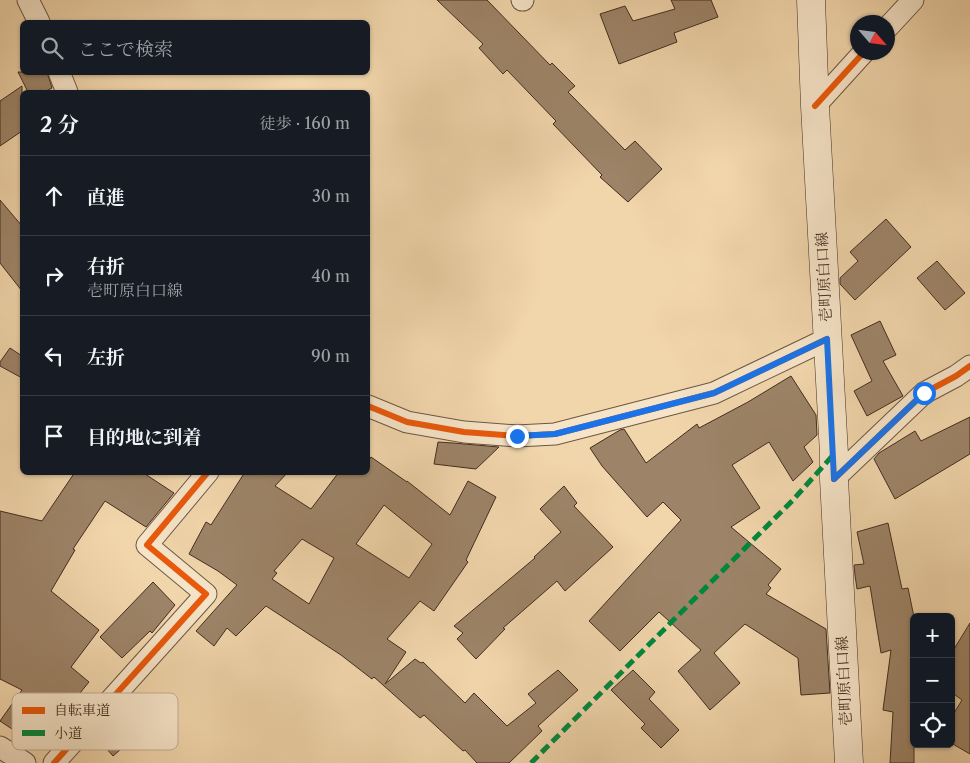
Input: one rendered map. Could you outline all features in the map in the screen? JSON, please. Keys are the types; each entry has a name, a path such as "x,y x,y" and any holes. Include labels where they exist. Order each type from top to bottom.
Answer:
{"main road":[{"name":"壱町原白口線","path":"811,0 848,763"}],"street":[{"path":"28,0 38,20"},
{"path":"895,19 913,0"},
{"path":"815,106 857,60"},
{"path":"60,75 66,90"},
{"path":"370,407 407,422 464,432 517,436 555,434 714,393 827,339"},
{"path":"834,479 924,393 956,376 970,366"},
{"path":"117,693 206,594 147,545 205,475"},
{"path":"0,747 25,763"},
{"path":"54,763 66,750"}],"building":[{"path":"437,0 487,0 550,65 552,63 575,86 568,92 625,150 635,141 662,169 628,202 600,177 602,175 553,124 556,121 507,70 503,74 479,48 483,44"},
{"path":"671,0 711,0 718,17 674,33 677,42 619,64 600,14 625,6 633,21 675,9"},
{"path":"18,72 20,72 20,75 48,75 52,88 48,90 27,90"},
{"path":"22,86 22,90 20,90 20,132 0,146 0,101"},
{"path":"0,200 20,224 20,288 0,263"},
{"path":"886,219 911,247 855,300 840,284 840,278 858,261 850,252"},
{"path":"937,261 965,293 945,310 917,278"},
{"path":"880,321 896,355 883,361 903,396 867,416 854,391 872,381 851,335"},
{"path":"10,348 20,355 20,377 0,366 0,362"},
{"path":"791,376 816,415 817,435 804,447 813,462 793,481 769,442 732,465 760,508 731,527 781,569 768,585 771,588 766,594 826,629 830,693 801,695 798,658 745,624 714,653 740,683 710,710 678,671 701,650 659,612 620,651 589,621 681,520 663,502 647,517 602,466 590,448 624,429 646,463 697,424 699,428"},
{"path":"970,417 970,454 895,499 874,459 879,453 915,431 921,441"},
{"path":"438,442 499,447 476,469 434,464"},
{"path":"371,457 407,481 450,515 468,481 496,497 466,560 468,562 434,611 420,601 387,639 406,652 385,684 415,659 421,663 423,662 465,703 474,693 507,726 536,703 528,694 558,670 578,690 538,726 542,731 509,763 477,763 465,750 463,751 424,715 420,718 374,677 372,679 341,655 266,606 236,636 227,628 214,646 196,631 237,585 189,554 206,522 211,525 243,475 285,475 275,486 311,509 337,475 370,475","holes":["384,505 432,544 409,578 356,544","302,539 334,558 309,604 272,579 277,573 274,571"]},
{"path":"73,475 147,475 174,493 146,527 105,501 73,549 75,550 51,591 99,630 71,667 89,682 80,693 20,693 22,690 0,679 0,511 42,521"},
{"path":"564,486 577,503 574,506 613,547 565,591 557,581 503,628 505,629 476,659 457,639 463,633 454,626 535,558 561,532 540,509"},
{"path":"888,523 902,589 908,588 913,613 910,613 910,748 914,748 914,763 890,763 893,712 883,710 891,650 881,653 870,586 857,589 854,565 864,564 857,532"},
{"path":"153,582 175,605 152,633 150,631 122,658 100,637"},
{"path":"970,623 970,754 955,745 955,711 962,700 955,695 955,647"},
{"path":"633,670 655,692 649,699 679,730 661,748 641,728 645,724 611,690"},
{"path":"12,704 12,729 0,721"},
{"path":"108,750 120,750 113,756"}],"marked path":[{"path":"531,763 793,500 834,454"}],"cycle path":[{"path":"815,106 857,60"},
{"path":"370,407 407,422 464,432 517,436 555,434 714,393 827,339"},
{"path":"834,479 924,393 956,376 970,366"},
{"path":"117,693 206,594 147,545 205,475"},
{"path":"54,763 66,750"}],"route":[{"path":"517,436 555,434 714,393 827,339 834,479 924,393"}]}
